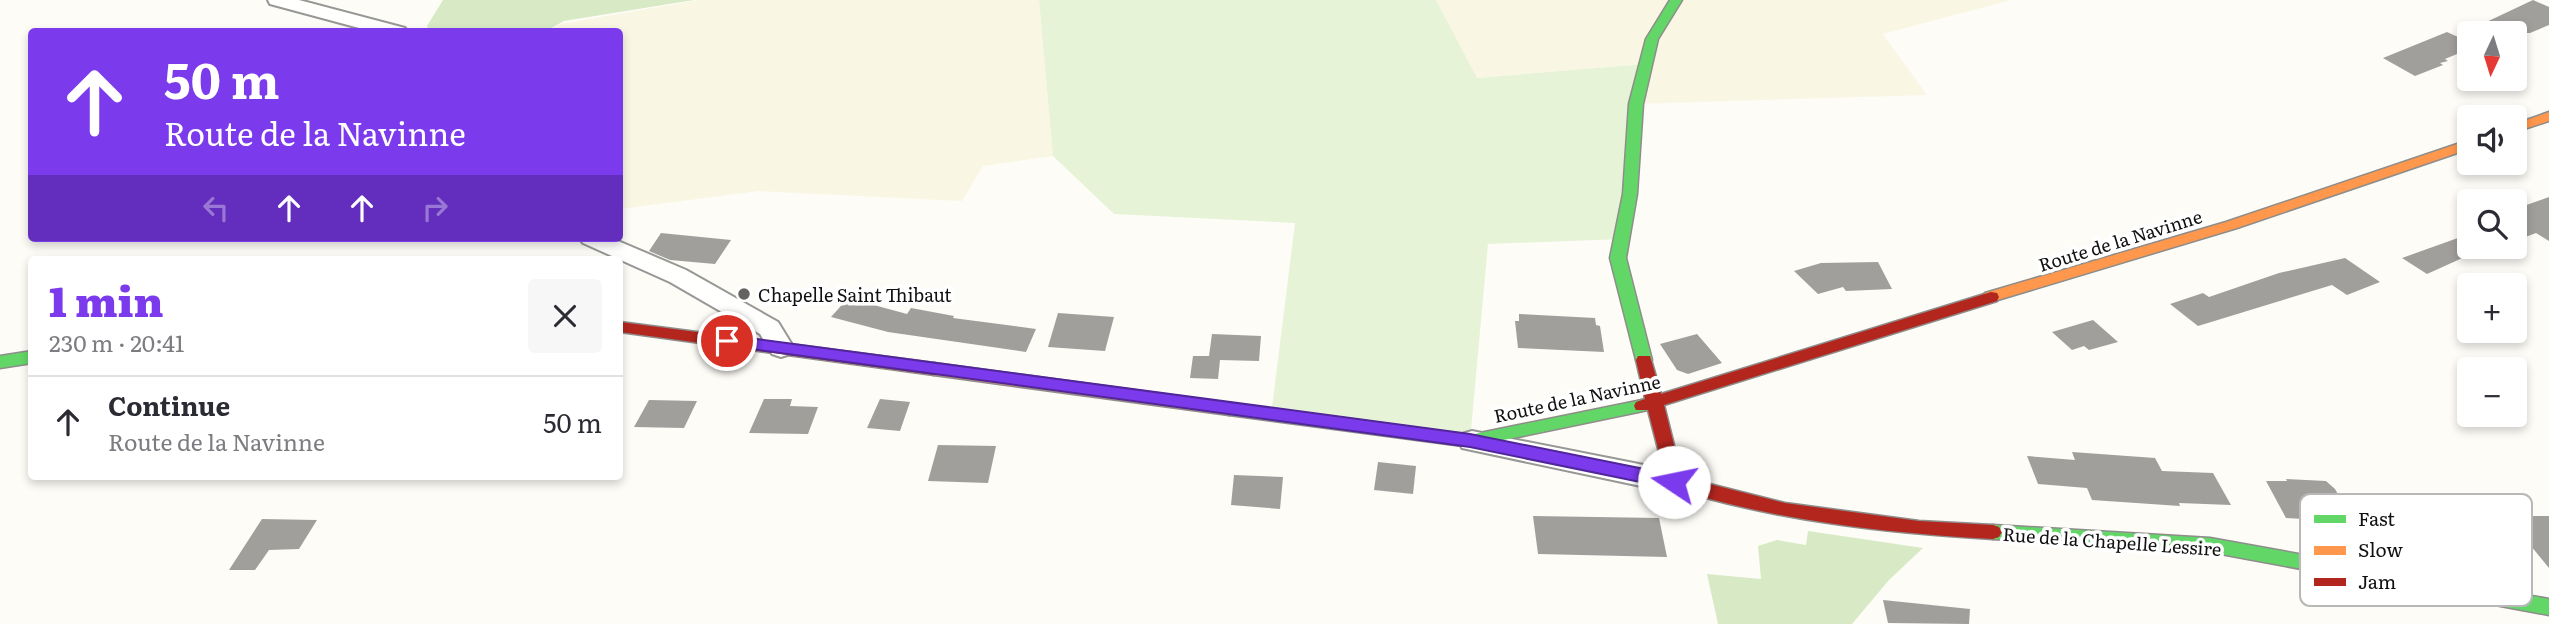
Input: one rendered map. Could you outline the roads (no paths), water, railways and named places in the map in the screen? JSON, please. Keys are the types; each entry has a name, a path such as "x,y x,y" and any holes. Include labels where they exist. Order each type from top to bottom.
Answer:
{"street":[{"path":"277,0 383,28"},
{"path":"1674,482 1618,258 1630,194 1636,104 1653,39 1676,0"},
{"path":"2527,124 2549,116"},
{"name":"Route de la Navinne","path":"623,327 1470,441 1653,404 1963,305 2120,262 2288,208 2457,149"},
{"path":"600,242 678,276 769,328 781,348"},
{"path":"0,362 28,358"},
{"name":"Rue de la Chapelle Lessire","path":"1470,441 1674,482 1786,510 1919,528 2210,545 2300,561"}],"place":[{"name":"Chapelle Saint Thibaut","path":"744,294"}]}
